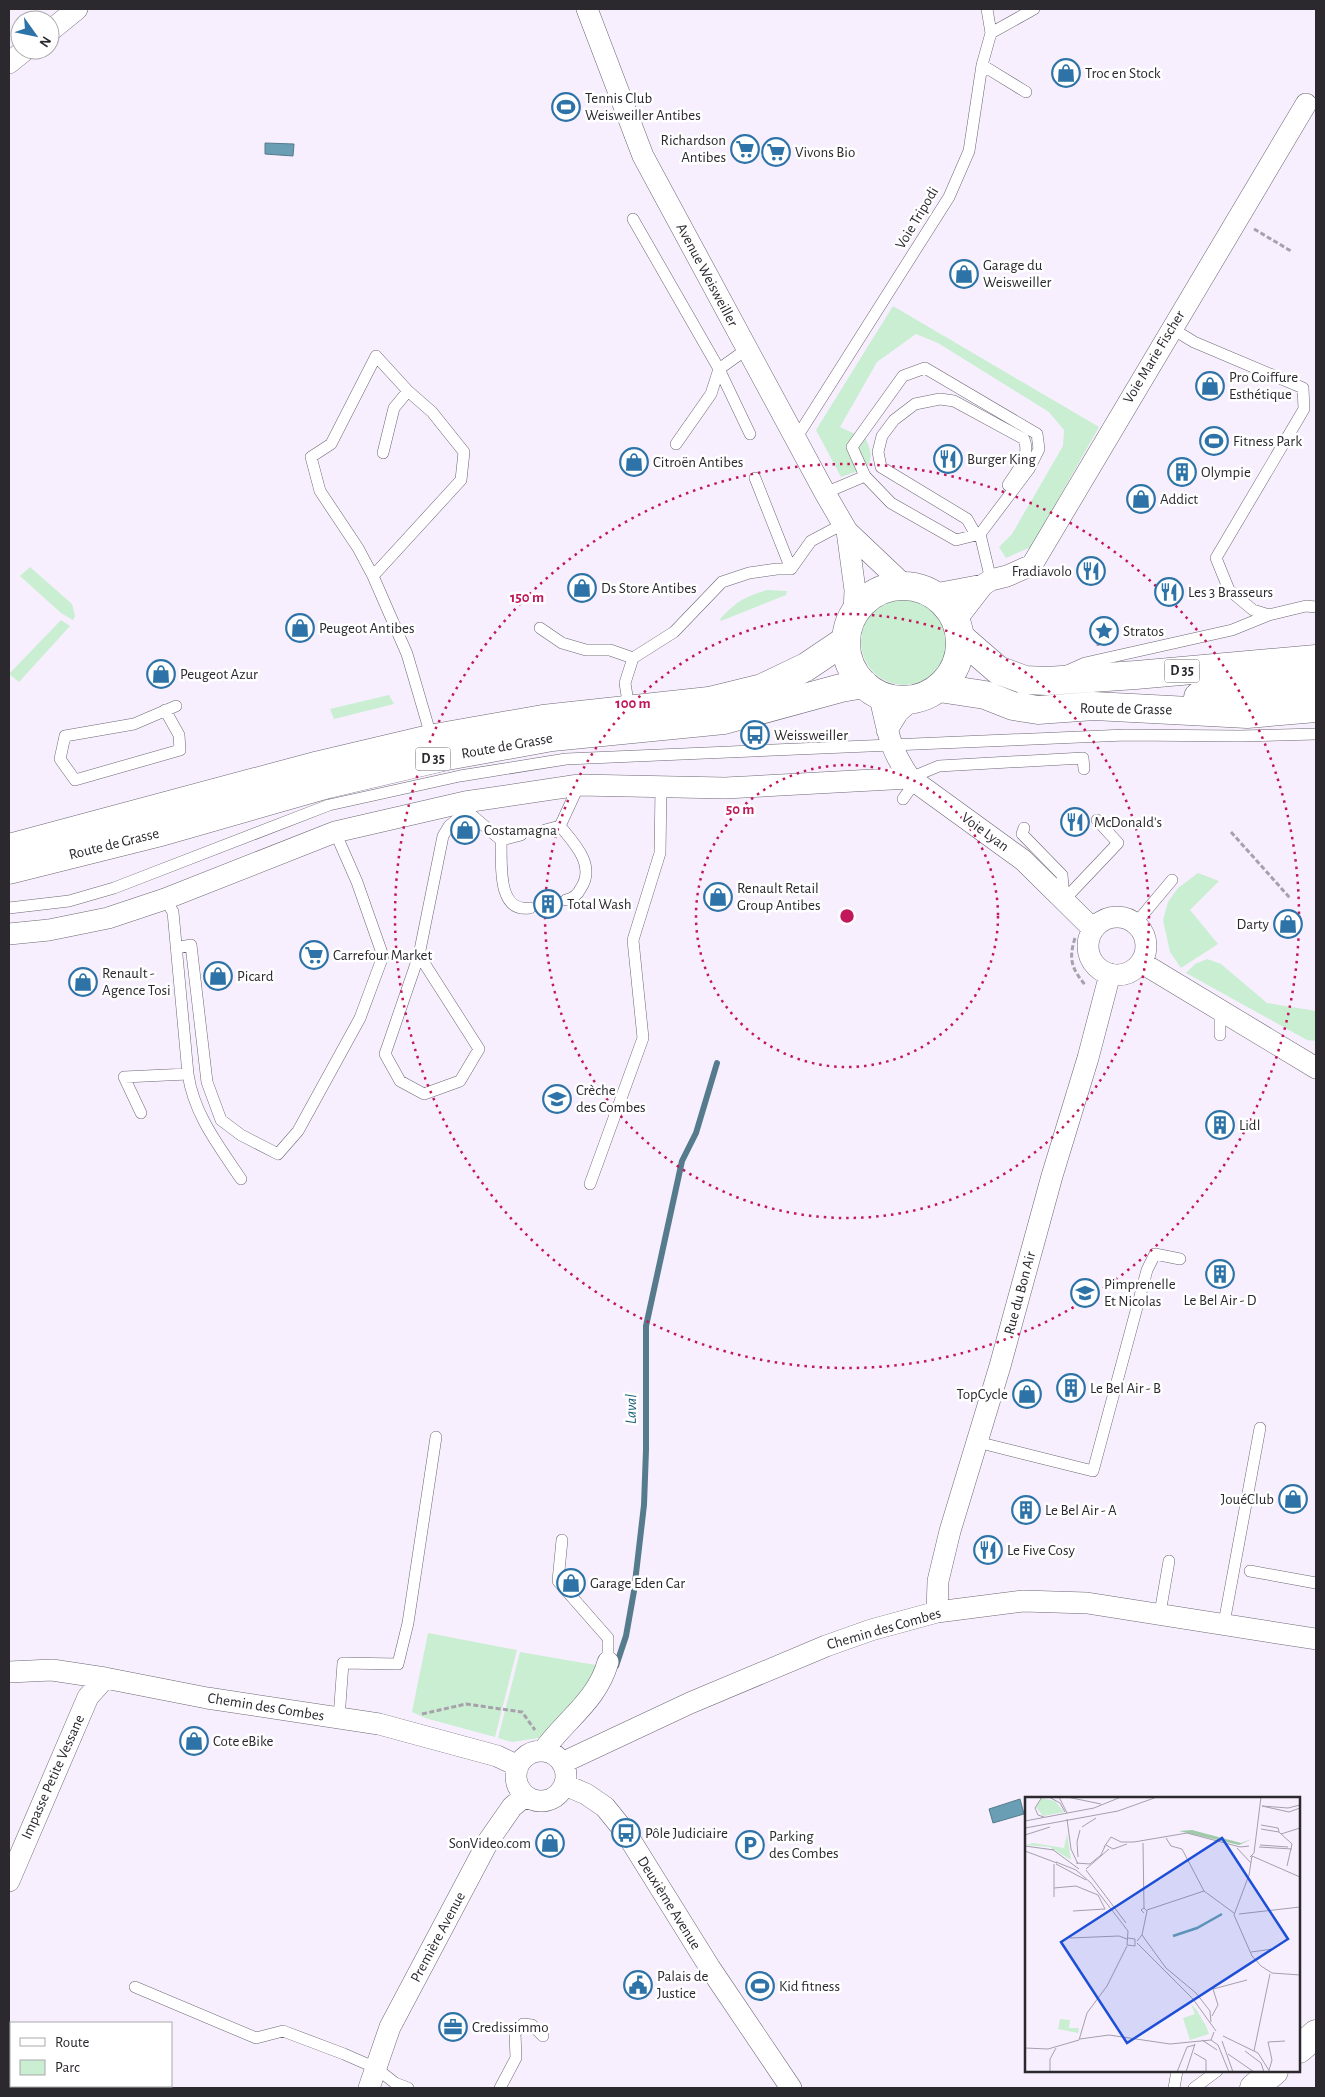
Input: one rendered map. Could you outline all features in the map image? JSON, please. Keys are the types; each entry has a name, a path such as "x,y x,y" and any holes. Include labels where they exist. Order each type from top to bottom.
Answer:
{"main road":[{"path":"904,585 920,588 935,594 947,605 958,628 959,656 952,673 938,688 913,699 896,699 871,689 854,670 848,654 846,640 848,627 854,614 863,602 875,593 889,587 904,585"},
{"name":"Route de Grasse","path":"958,628 998,670 1025,680 1136,675 1316,660"},
{"name":"Route de Grasse","path":"9,848 320,765 430,739 543,719 629,708 709,701 762,688 806,667 846,640"},
{"name":"D 35","path":"1094,706 1316,686"},
{"name":"Route de Grasse","path":"9,870 157,833 328,784 446,756 552,737 724,720 841,688 871,689"},
{"name":"Route de Grasse","path":"938,688 985,695 1013,706 1038,710 1094,706 1247,714 1316,708"},
{"path":"1300,2048 1316,2034"},
{"path":"1300,2062 1316,2048"},
{"path":"1254,2088 1273,2072"},
{"path":"1271,2088 1289,2072"}],"street":[{"path":"60,22 77,9"},
{"name":"Avenue Weisweiller","path":"588,9 643,156 824,493 845,527 904,585"},
{"name":"Voie Marie Fischer","path":"935,594 1007,576 1032,564 1306,104"},
{"name":"Avenue Weisweiller","path":"845,527 855,590 854,614"},
{"path":"958,628 987,582"},
{"name":"Voie Lyan","path":"871,689 910,786 1023,860 1094,929"},
{"path":"889,737 898,712 913,699"},
{"path":"9,934 49,930 108,918 165,899 335,832 579,785 661,787 708,794 781,786 889,778 910,786"},
{"path":"1122,917 1136,923 1145,935 1146,949 1142,963 1128,973 1110,974 1098,968 1090,956 1089,942 1094,929 1106,919 1122,917"},
{"path":"1142,963 1314,1064"},
{"name":"Rue du Bon Air","path":"937,1612 938,1581 941,1567 1000,1366 1056,1160 1088,1058 1110,974"},
{"name":"Chemin des Combes","path":"562,1763 690,1703 826,1646 871,1630 937,1612 1023,1601 1087,1603 1224,1623 1316,1639"},
{"path":"539,1752 557,1757 562,1763 566,1777 565,1785 561,1792 547,1801 532,1800 525,1796 516,1782 518,1766 522,1760 539,1752 595,1692 603,1679 608,1662"},
{"name":"Chemin des Combes","path":"9,1672 52,1670 106,1678 207,1698 379,1724 497,1756 518,1766"},
{"name":"Impasse Petite Vessane","path":"9,1881 88,1697 106,1678"},
{"name":"Deuxième Avenue","path":"565,1785 586,1794 605,1807 626,1833 710,1968 791,2088"},
{"name":"Première Avenue","path":"368,2088 390,2027 489,1840 512,1807 525,1796"}],"lane":[{"path":"987,9 991,33 1034,9"},
{"name":"Voie Tripodi","path":"795,440 949,197 969,151 982,65 991,33"},
{"path":"982,65 1026,92"},
{"path":"632,219 719,368 750,434"},
{"path":"1171,328 1194,342 1303,388 1304,409 1216,558 1229,590 1253,610 1269,615"},
{"path":"676,444 711,394 719,368 746,349"},
{"path":"373,576 461,480 464,452 432,412 408,391 376,356 331,444 311,457 320,491 358,548 373,576 408,654 430,739"},
{"path":"925,368 1036,434 1039,449 1029,469 994,516 978,535 956,540 891,503 864,476 852,447 903,376 925,368"},
{"path":"383,454 394,408 408,391"},
{"path":"987,582 978,535 967,519 881,466 878,452 882,436 894,420 916,404 940,399 954,401 1024,439 1027,446 1026,457 1003,493 994,516"},
{"path":"824,493 864,476"},
{"path":"755,478 791,569"},
{"path":"791,569 811,541 845,527"},
{"path":"629,708 625,683 633,658 674,632 698,610 722,582 749,574 777,569 791,569"},
{"path":"1047,680 1085,663 1232,630 1269,615 1306,606 1316,608"},
{"path":"540,628 562,643 586,650 610,650 633,658"},
{"path":"171,708 179,735 180,750 75,780 60,759 65,736 134,724 171,708"},
{"path":"9,908 69,901 114,888 329,805 460,776 566,759 889,737 963,743 1126,735 1240,736 1316,734"},
{"path":"910,786 938,766 1083,758 1084,769"},
{"path":"560,826 579,785"},
{"path":"590,1184 643,1038 633,940 660,853 661,787"},
{"path":"418,955 479,1049 460,1081 424,1094 400,1081 385,1054 418,955 443,836 466,806 501,840 505,894 514,906 524,909 530,908"},
{"path":"1064,900 1118,843 1096,820"},
{"path":"545,830 560,826"},
{"path":"560,826 579,850 587,865 583,886 578,894 566,900"},
{"path":"1024,828 1022,834 1062,875 1064,900"},
{"path":"176,948 191,945 207,1082 221,1120 241,1135 278,1154 298,1131 360,1018 383,956 366,906 335,832"},
{"path":"501,840 521,834"},
{"path":"1136,923 1172,880"},
{"path":"165,899 173,912 190,1092 200,1117 242,1179"},
{"path":"1220,1008 1220,1035"},
{"path":"141,1113 124,1077 188,1074"},
{"path":"977,1442 1093,1471 1147,1270 1155,1254 1180,1259"},
{"path":"1224,1623 1260,1428"},
{"path":"339,1718 343,1663 398,1664 408,1623 436,1437"},
{"path":"562,1540 558,1582 608,1638 608,1662"},
{"path":"1160,1613 1169,1561"},
{"path":"1250,1570 1316,1583"},
{"path":"135,1987 256,2038 271,2032 283,2031 376,2068 395,2083 408,2088"},
{"path":"500,2088 516,2058 515,2033 523,2024 532,2025 543,2036"},
{"path":"1174,2088 1177,2072"},
{"path":"1194,2088 1216,2072"}],"path":[{"path":"1236,219 1291,251"},
{"path":"1100,652 1099,628 1102,616"},
{"path":"1231,832 1290,898"},
{"path":"403,1730 418,1715 466,1704 522,1712 539,1738 539,1752"}],"green space":[{"path":"893,306 1099,427 1031,547 1006,558 999,547 1012,534 1063,446 1064,430 1049,412 938,343 916,334 877,362 840,427 866,439 871,454 867,468 841,477 816,430"},
{"path":"30,567 72,604 75,616 73,620 61,613 20,576"},
{"path":"767,590 787,591 786,595 721,621 720,619 741,600"},
{"path":"896,599 912,599 921,602 935,611 944,625 947,642 944,659 935,673 921,682 912,685 896,685 880,678 868,666 861,650 861,634 868,618 880,606"},
{"path":"61,620 70,626 19,682 9,674"},
{"path":"389,695 394,704 334,719 330,709"},
{"path":"1198,873 1219,881 1190,910 1218,944 1181,968 1170,952 1163,920 1168,902 1178,888"},
{"path":"1207,959 1221,964 1267,1003 1316,1011 1316,1041 1307,1040 1186,973 1195,964"},
{"path":"428,1633 517,1650 495,1737 425,1718 412,1712"},
{"path":"520,1652 601,1666 575,1705 539,1738 512,1742 498,1738"}],"water":[{"path":"265,143 294,144 293,156 265,154"},
{"path":"1020,1799 1024,1814 993,1823 989,1809"}],"waterway":[{"name":"Laval","path":"616,1666 626,1636 634,1591 644,1505 646,1326 682,1161 696,1133 717,1063"}],"place":[{"name":"Troc en Stock","path":"1066,73"},
{"name":"Tennis Club Weisweiller Antibes","path":"566,107"},
{"name":"Richardson Antibes","path":"745,149"},
{"name":"Vivons Bio","path":"776,152"},
{"name":"Garage du Weisweiller","path":"964,274"},
{"name":"Pro Coiffure Esthétique","path":"1210,386"},
{"name":"Fitness Park","path":"1214,441"},
{"name":"Burger King","path":"948,459"},
{"name":"Citroën Antibes","path":"634,462"},
{"name":"Olympie","path":"1182,472"},
{"name":"Addict","path":"1141,499"},
{"name":"Fradiavolo","path":"1091,571"},
{"name":"Ds Store Antibes","path":"582,588"},
{"name":"Les 3 Brasseurs","path":"1169,592"},
{"name":"Peugeot Antibes","path":"300,628"},
{"name":"Stratos","path":"1104,631"},
{"name":"Peugeot Azur","path":"161,674"},
{"name":"Weissweiller","path":"755,735"},
{"name":"McDonald's","path":"1075,822"},
{"name":"Costamagna","path":"465,830"},
{"name":"Renault Retail Group Antibes","path":"718,897"},
{"name":"Total Wash","path":"548,904"},
{"name":"Darty","path":"1288,924"},
{"name":"Carrefour Market","path":"314,955"},
{"name":"Picard","path":"218,976"},
{"name":"Renault - Agence Tosi","path":"83,982"},
{"name":"Crèche des Combes","path":"557,1099"},
{"name":"Lidl","path":"1220,1125"},
{"name":"Le Bel Air - D","path":"1220,1274"},
{"name":"Pimprenelle Et Nicolas","path":"1085,1293"},
{"name":"Le Bel Air - B","path":"1071,1388"},
{"name":"TopCycle","path":"1027,1394"},
{"name":"JouéClub","path":"1293,1499"},
{"name":"Le Bel Air - A","path":"1026,1510"},
{"name":"Le Five Cosy","path":"988,1550"},
{"name":"Garage Eden Car","path":"571,1583"},
{"name":"Cote eBike","path":"194,1741"},
{"name":"Pôle Judiciaire","path":"626,1833"},
{"name":"SonVideo.com","path":"550,1843"},
{"name":"Parking des Combes","path":"750,1845"},
{"name":"Palais de Justice","path":"638,1985"},
{"name":"Kid fitness","path":"760,1986"},
{"name":"Credissimmo","path":"453,2027"}]}
